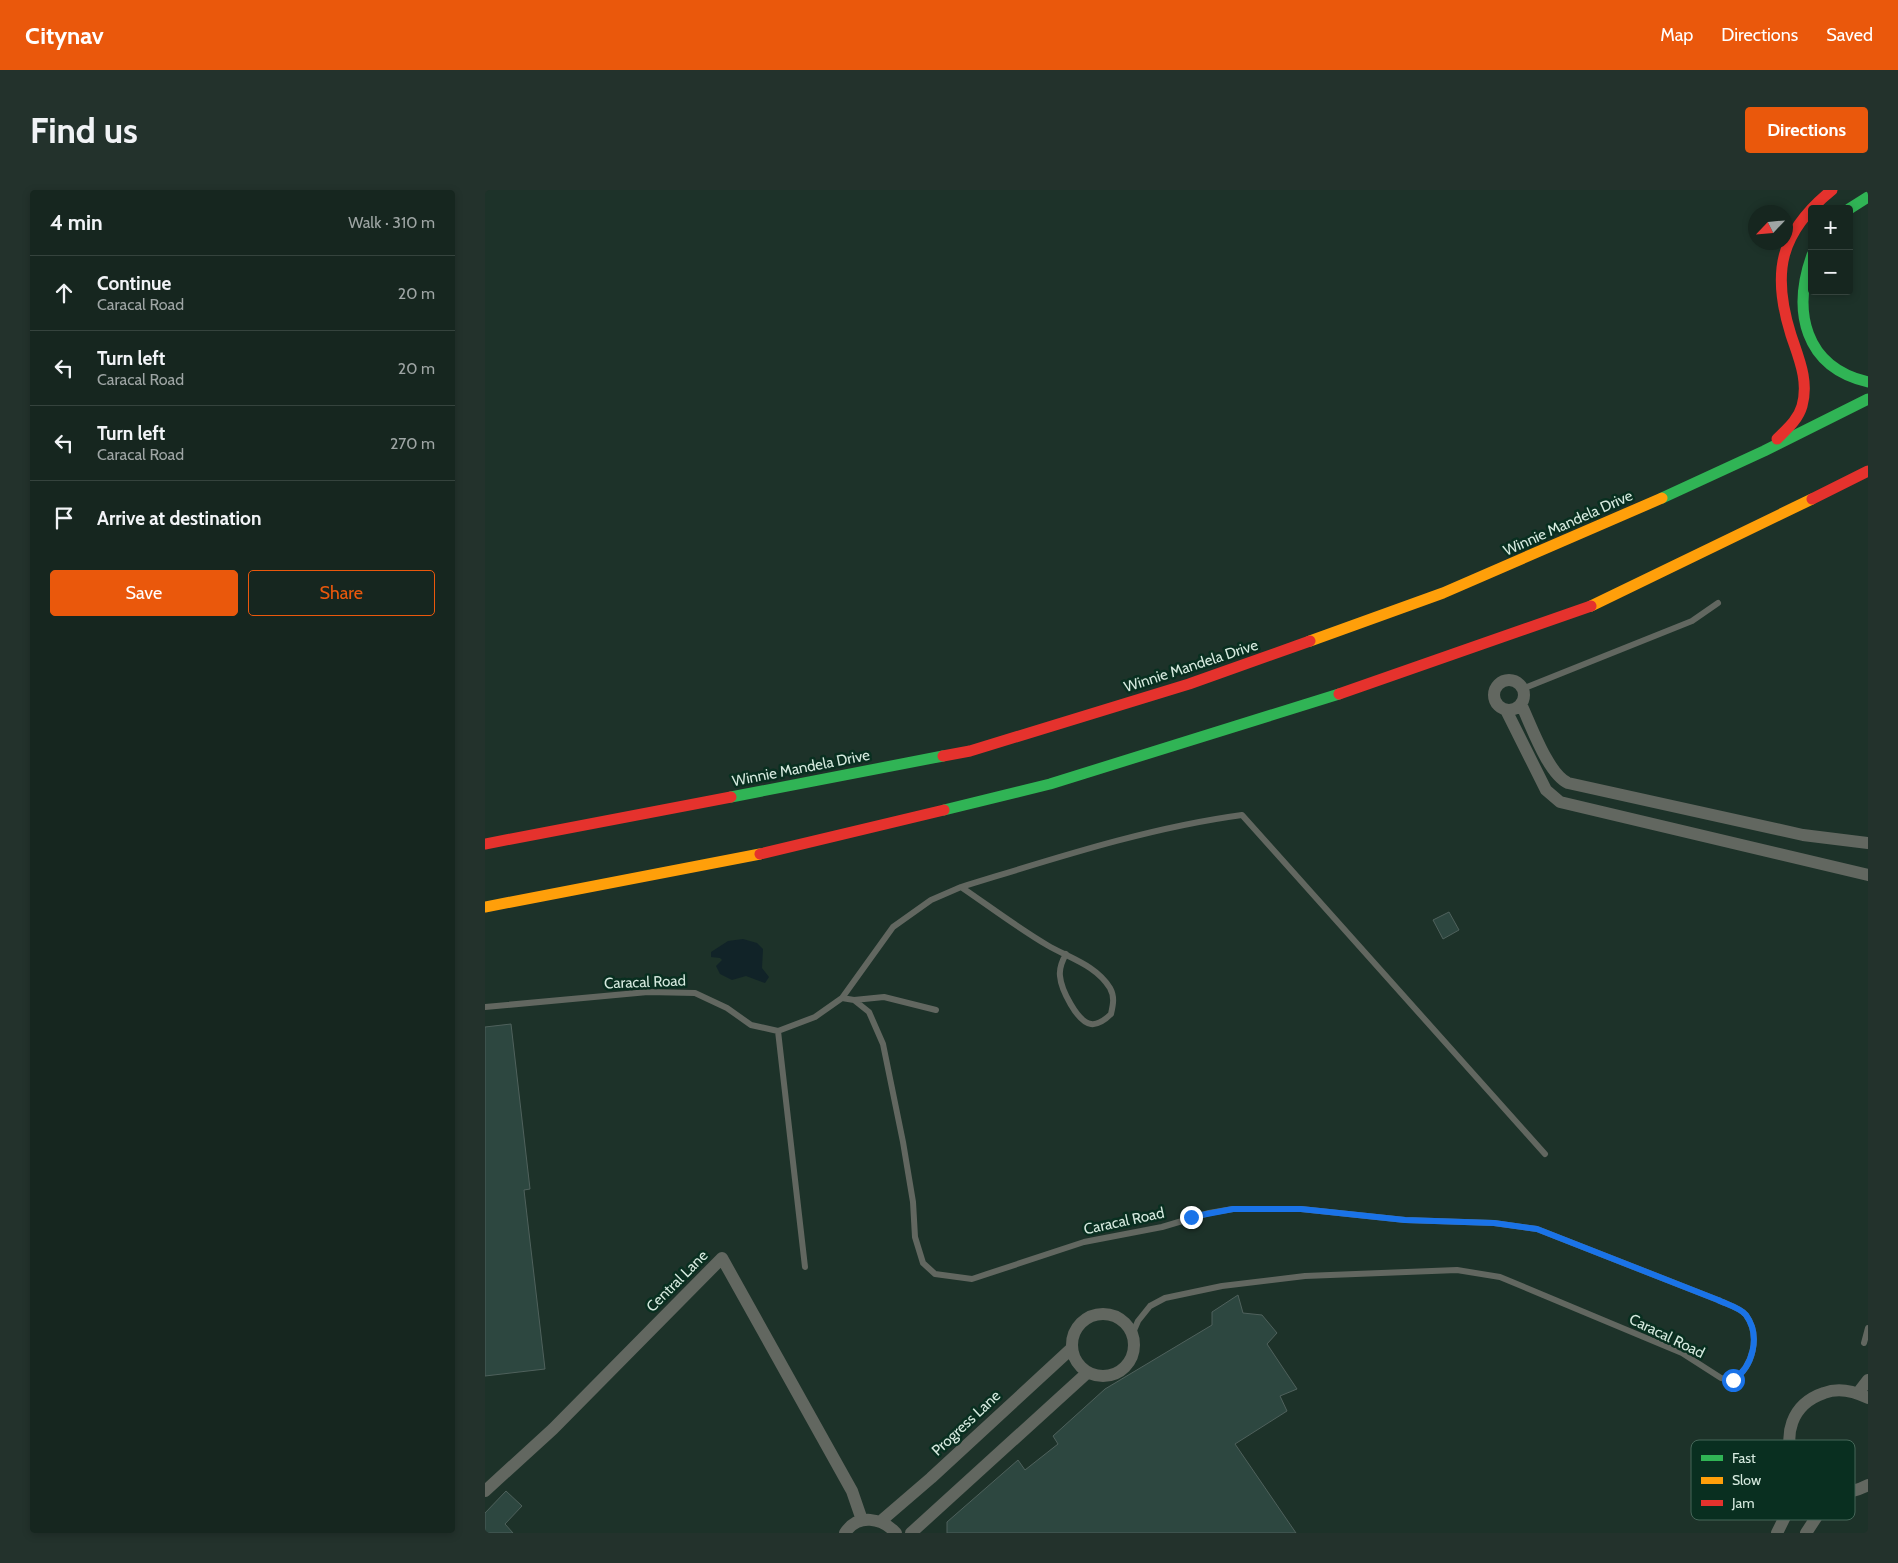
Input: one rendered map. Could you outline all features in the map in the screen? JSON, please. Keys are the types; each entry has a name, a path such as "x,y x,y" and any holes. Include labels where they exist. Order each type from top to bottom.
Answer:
{"main road":[{"path":"1764,451 1794,422 1804,398 1805,376 1782,303 1780,286 1783,255 1802,216 1832,190"},
{"path":"1853,206 1868,197"},
{"path":"1808,265 1803,312 1815,350 1831,370 1858,382 1868,382"},
{"name":"Winnie Mandela Drive","path":"485,844 969,751 1179,687 1443,593 1578,536 1764,451 1868,399"},
{"path":"485,907 751,856 1050,784 1311,704 1605,601 1868,471"}],"street":[{"path":"1521,704 1513,710 1506,710 1500,707 1494,700 1497,686 1510,680 1522,689 1521,704 1553,769 1561,780 1803,835 1868,843"},
{"path":"1506,710 1546,790 1560,802 1868,875"},
{"name":"Central Lane","path":"485,1491 553,1429 721,1258 852,1491 862,1520"},
{"path":"1107,1314 1120,1319 1130,1329 1134,1342 1133,1356 1125,1368 1114,1375 1100,1377 1087,1372 1076,1362 1071,1348 1074,1334 1081,1322 1093,1315 1107,1314"},
{"name":"Progress Lane","path":"881,1521 931,1478 1071,1348"},
{"path":"911,1533 1087,1372"},
{"path":"1789,1440 1791,1426 1797,1414 1806,1403 1817,1395 1830,1390 1844,1390 1863,1396 1868,1380"},
{"path":"1855,1491 1868,1486"},
{"path":"845,1533 854,1524 862,1520 881,1521 896,1533"},
{"path":"1777,1533 1783,1520"},
{"path":"1806,1533 1814,1520"}],"lane":[{"path":"1522,689 1692,621 1718,603"},
{"path":"805,1267 778,1031 815,1018 842,998 893,927 931,900 961,887 1047,860 1199,821 1242,815 1545,1154"},
{"path":"961,887 1048,945 1066,954 1095,973 1110,989 1114,1000 1111,1014 1101,1022 1091,1024 1083,1020 1072,1007 1060,977 1066,954"},
{"name":"Caracal Road","path":"485,1007 648,992 695,994 727,1008 751,1025 778,1031"},
{"path":"842,998 854,1000 884,997 937,1010"},
{"name":"Caracal Road","path":"854,1000 869,1012 883,1044 913,1202 915,1237 923,1263 935,1274 972,1280 1084,1242 1162,1227 1209,1213 1233,1209 1301,1209 1405,1220 1494,1223 1537,1229 1718,1300 1745,1314 1753,1333 1752,1355 1744,1373 1733,1380 1721,1378 1682,1353 1508,1280 1457,1270 1305,1276 1222,1286 1165,1298 1150,1306 1138,1322 1132,1335"},
{"path":"1864,1343 1868,1328"}],"water":[{"path":"743,939 757,943 763,949 762,968 769,977 765,983 746,976 732,980 720,974 716,966 722,960 711,957 711,952 728,941"}],"building":[{"path":"1449,912 1459,930 1443,939 1433,920"},
{"path":"511,1024 530,1189 524,1190 545,1369 485,1376 485,1027"},
{"path":"1238,1295 1243,1313 1262,1315 1277,1333 1267,1344 1297,1389 1280,1396 1287,1411 1235,1444 1296,1533 947,1533 947,1522 1018,1460 1025,1470 1058,1444 1053,1436 1105,1389 1212,1325 1212,1312"},
{"path":"506,1491 522,1506 505,1524 513,1533 485,1533 485,1513"}],"traffic: fast":[{"path":"1853,206 1868,197"},
{"path":"1808,269 1803,296 1804,316 1809,334 1817,350 1829,364 1846,375 1868,382"},
{"path":"1662,498 1764,451 1868,399"},
{"path":"944,810 1050,784 1339,694"},
{"path":"731,797 943,756"}],"traffic: slow":[{"path":"1310,641 1443,593 1662,498"},
{"path":"1591,606 1812,499"},
{"path":"485,907 760,854"}],"traffic: jam":[{"path":"1777,439 1798,416 1804,397 1804,379 1785,312 1781,273 1791,238 1814,206 1832,190"},
{"path":"1812,499 1868,471"},
{"path":"1339,694 1591,606"},
{"path":"943,756 970,751 1189,684 1310,641"},
{"path":"485,844 731,797"},
{"path":"760,854 944,810"}],"route":[{"path":"1191,1217 1233,1209 1301,1209 1405,1220 1494,1223 1537,1229 1718,1300 1745,1314 1753,1333 1752,1355 1744,1373 1733,1380"}]}
